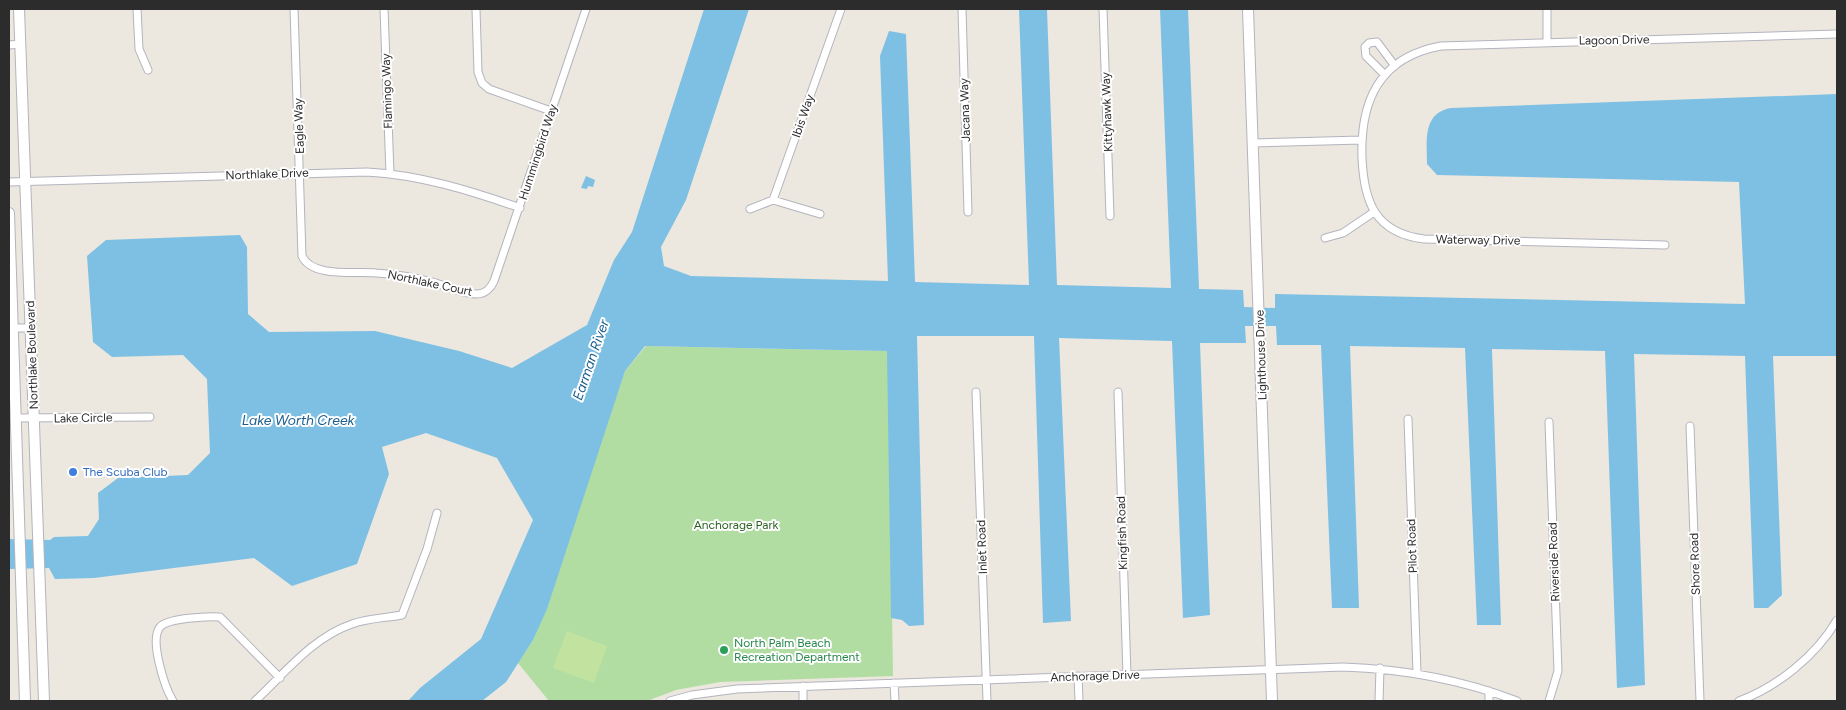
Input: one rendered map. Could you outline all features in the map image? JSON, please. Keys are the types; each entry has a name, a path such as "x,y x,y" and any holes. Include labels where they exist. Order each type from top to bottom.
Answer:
{"main road":[{"name":"Northlake Boulevard","path":"19,9 44,701"},
{"name":"Lighthouse Drive","path":"1248,9 1272,701"},
{"name":"Northlake Boulevard","path":"9,213 11,328 16,418 25,701"},
{"path":"22,621 41,620"}],"street":[{"path":"138,9 139,50 148,70"},
{"name":"Eagle Way","path":"294,9 302,256 306,263 314,269"},
{"name":"Flamingo Way","path":"384,9 390,174"},
{"path":"476,9 478,72 482,83 489,89 551,111"},
{"name":"Hummingbird Way","path":"485,292 494,281 586,9"},
{"name":"Ibis Way","path":"773,200 841,9"},
{"name":"Jacana Way","path":"962,9 968,212"},
{"name":"Kittyhawk Way","path":"1103,9 1110,216"},
{"path":"1547,9 1547,42"},
{"name":"Lagoon Drive","path":"1361,140 1368,101 1384,75 1416,52 1441,46 1837,34"},
{"path":"1384,75 1366,56 1365,47 1369,43 1377,42 1381,45 1394,66"},
{"path":"9,45 20,44"},
{"path":"1253,143 1361,140"},
{"name":"Waterway Drive","path":"1361,140 1363,181 1367,197 1374,212 1394,230 1408,236 1424,239 1665,245"},
{"name":"Northlake Drive","path":"9,182 300,173 390,174 450,185 520,208"},
{"path":"750,209 773,200 820,214"},
{"path":"1325,238 1343,233 1374,212"},
{"name":"Northlake Court","path":"314,269 380,273 434,282 474,294 485,292"},
{"path":"11,328 31,328"},
{"name":"Inlet Road","path":"976,392 987,701"},
{"name":"Kingfish Road","path":"1118,392 1127,675"},
{"name":"Lake Circle","path":"16,418 150,417"},
{"name":"Pilot Road","path":"1408,419 1417,673"},
{"name":"Riverside Road","path":"1549,422 1558,671 1549,701"},
{"name":"Shore Road","path":"1690,426 1700,701"},
{"path":"255,701 315,645 337,630 368,620 402,615 420,568 437,513"},
{"path":"173,701 160,667 157,645 157,633 160,626 166,623 205,616 220,618 280,678"},
{"path":"1739,701 1764,690 1793,669 1823,640 1837,620"},
{"path":"1379,701 1380,668"},
{"name":"Anchorage Drive","path":"670,701 714,691 803,686 1272,669 1380,668 1417,673 1489,691 1517,701"},
{"path":"1078,676 1079,701"},
{"path":"894,683 895,701"},
{"path":"803,686 803,701"},
{"path":"1489,691 1489,701"}],"green space":[{"name":"Anchorage Park","path":"646,346 888,351 893,676 720,682 676,690 647,701 549,701 518,663 533,640 625,371"},
{"path":"567,631 607,646 594,683 553,668"}],"water":[{"name":"Lake Worth Creek","path":"704,9 749,9 686,200 661,247 664,266 691,276 888,281 880,56 889,31 906,34 915,282 1029,285 1019,9 1047,9 1057,285 1171,288 1160,9 1188,9 1199,289 1243,290 1244,307 1275,308 1275,294 1745,304 1739,182 1437,175 1427,164 1427,138 1431,122 1442,111 1451,108 1837,94 1837,356 1773,356 1782,595 1768,608 1754,608 1745,356 1634,354 1645,685 1617,688 1605,351 1492,349 1501,625 1477,625 1465,348 1350,346 1359,608 1332,608 1321,345 1277,345 1276,326 1245,326 1246,343 1200,343 1210,615 1183,618 1172,341 1059,338 1071,621 1043,623 1034,336 917,336 924,625 909,626 902,620 891,618 887,351 645,346 625,371 547,609 533,640 506,682 482,701 408,701 420,688 481,639 533,520 497,458 426,433 382,447 389,474 357,564 292,586 254,558 94,578 55,579 49,568 9,569 9,539 50,540 54,537 88,536 99,519 98,493 118,478 188,475 210,453 207,379 183,355 112,357 93,342 87,256 106,240 240,235 247,247 248,314 269,332 375,331 459,351 512,368 587,325 614,260 632,232"},
{"path":"586,176 595,180 593,187 588,186 587,189 581,188"}],"place":[{"name":"The Scuba Club","path":"73,472"},
{"name":"North Palm Beach Recreation Department","path":"724,650"}],"water label":[{"name":"Earman River","path":"591,360"}]}
